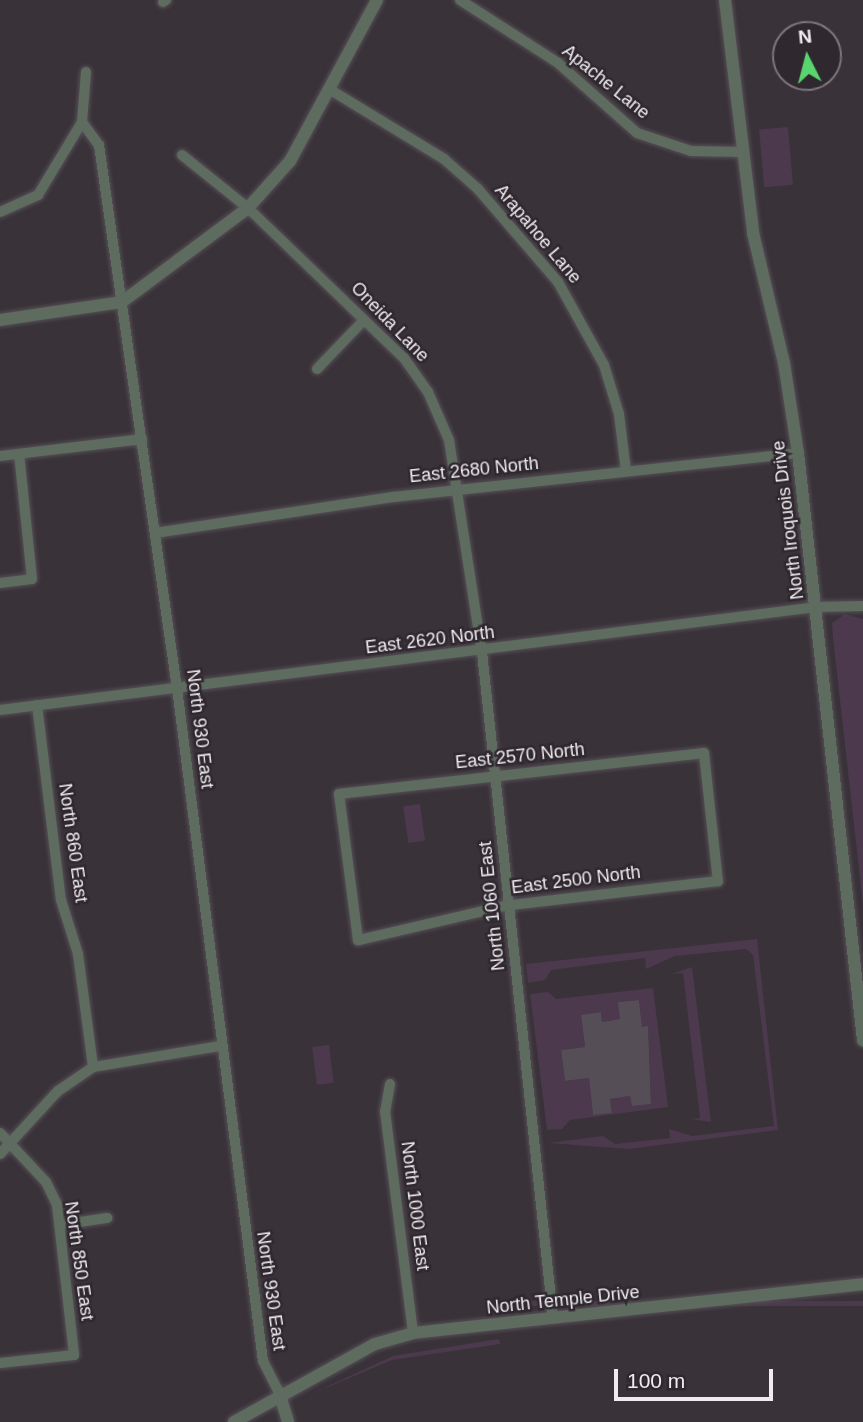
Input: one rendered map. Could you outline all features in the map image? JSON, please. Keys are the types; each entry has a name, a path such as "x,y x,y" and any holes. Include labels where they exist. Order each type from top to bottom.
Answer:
{"street":[{"path":"0,320 122,302 248,208 290,161 377,0"},
{"name":"Apache Lane","path":"460,0 558,63 637,133 691,151 743,152"},
{"name":"North Iroquois Drive","path":"725,0 757,257 784,363 798,453 863,1040"},
{"path":"0,212 38,195 82,122 86,72"},
{"name":"Arapahoe Lane","path":"328,89 444,159 548,270 604,365 620,414 626,471"},
{"name":"North 930 East","path":"82,122 99,145 177,688 262,1361 279,1392"},
{"name":"Oneida Lane","path":"182,155 248,208 404,358 428,392 449,440 461,490"},
{"path":"317,369 363,321"},
{"path":"0,456 142,439"},
{"name":"East 2680 North","path":"155,533 461,490 798,453"},
{"path":"0,583 32,579 19,454"},
{"name":"North 1060 East","path":"461,490 496,776 553,1318"},
{"name":"East 2620 North","path":"0,710 482,652 816,607 863,606"},
{"name":"North 860 East","path":"37,705 61,900 78,954 93,1067"},
{"name":"East 2570 North","path":"358,940 339,794 704,752 718,881"},
{"name":"East 2500 North","path":"358,940 509,905 718,881"},
{"path":"0,1154 58,1091 93,1067 220,1045"},
{"name":"North 1000 East","path":"390,1084 385,1111 413,1333"},
{"name":"North 850 East","path":"0,1133 46,1182 60,1225 74,1355 0,1363"},
{"path":"60,1225 107,1217"},
{"name":"North Temple Drive","path":"234,1422 279,1392 375,1344 413,1333 863,1284"},
{"path":"279,1392 288,1422"}],"shaded area":[{"path":"788,127 793,185 764,187 759,130"},
{"path":"845,614 863,619 863,905 832,623"},
{"path":"420,804 425,841 408,843 403,806"},
{"path":"757,939 778,1130 629,1149 548,1143 603,1136 615,1144 670,1138 669,1129 692,1136 774,1126 753,955 746,949 675,956 646,969 645,958 551,970 545,980 528,983 526,964"},
{"path":"692,967 711,1122 691,1119 700,1118 683,973 672,974"},
{"path":"653,988 668,1107 570,1120 562,1129 547,1130 530,994 548,992 556,999","holes":["639,1000 642,1027 648,1027 651,1104 632,1106 630,1096 610,1099 612,1113 593,1115 589,1078 565,1081 561,1050 585,1047 581,1015 601,1012 602,1022 620,1019 619,1002"]},
{"path":"329,1045 334,1083 317,1085 312,1047"},
{"path":"502,1301 863,1301 863,1306 502,1306"},
{"path":"499,1339 500,1344 392,1360 309,1395 393,1356"}],"building":[{"path":"639,1000 642,1027 648,1026 651,1104 632,1106 630,1096 610,1099 612,1113 593,1115 589,1078 565,1081 561,1050 585,1047 581,1015 601,1012 602,1022 620,1019 618,1002"}]}
